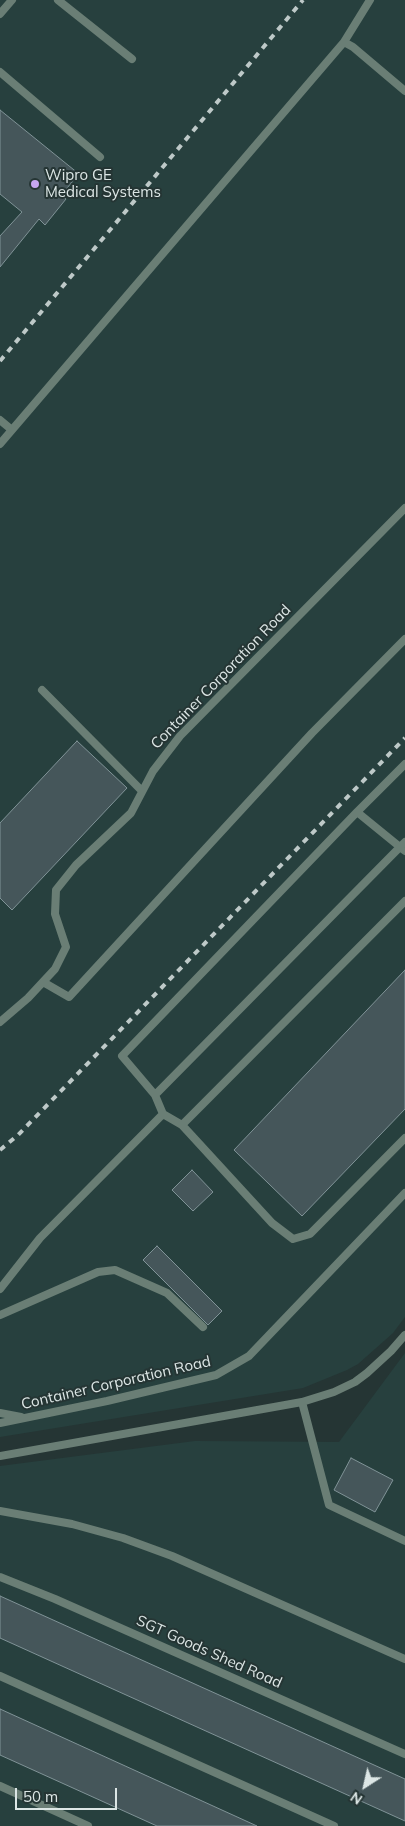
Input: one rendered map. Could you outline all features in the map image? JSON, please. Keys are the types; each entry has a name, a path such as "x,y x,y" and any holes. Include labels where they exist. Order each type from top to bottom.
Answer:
{"lane":[{"path":"0,14 12,0"},
{"path":"58,0 132,59"},
{"path":"0,444 344,42 370,0"},
{"path":"344,42 353,47 405,91"},
{"path":"0,72 100,157"},
{"path":"0,420 12,430"},
{"name":"Container Corporation Road","path":"0,1022 28,998 55,969 66,947 55,914 56,890 76,864 131,813 153,771 180,736 405,508"},
{"path":"43,982 69,997 312,733 405,639"},
{"path":"42,690 142,791"},
{"path":"405,764 122,1056 155,1095 163,1114 182,1125 272,1223 293,1240 310,1234 405,1138"},
{"path":"155,1095 403,847 357,812"},
{"path":"182,1125 405,901"},
{"path":"0,1289 40,1238 163,1114"},
{"name":"Container Corporation Road","path":"0,1423 107,1401 216,1375 249,1356 405,1193"},
{"path":"0,1315 98,1272 115,1270 167,1293 203,1327"},
{"path":"0,1456 302,1402 334,1392 355,1382 379,1363 405,1334"},
{"path":"302,1402 329,1505 405,1541"},
{"path":"0,1413 26,1418"},
{"path":"0,1511 72,1524 123,1538 172,1556 405,1659"},
{"name":"SGT Goods Shed Road","path":"0,1577 55,1599 405,1754"},
{"path":"0,1676 334,1826"},
{"path":"0,1786 88,1826"}],"shaded area":[{"path":"0,0 405,0 405,1317 393,1333 358,1364 303,1388 0,1437"},
{"path":"405,1353 405,1826 0,1826 0,1466 195,1441 339,1442"}],"building":[{"name":"Wipro GE Medical Systems","path":"0,110 79,174 61,195 66,199 45,225 39,219 0,267 0,236 22,212 0,194"},
{"path":"77,741 127,788 12,910 0,898 0,823"},
{"path":"405,970 405,1109 302,1216 234,1150"},
{"path":"192,1170 213,1192 193,1211 172,1190"},
{"path":"157,1246 222,1311 208,1325 143,1260"},
{"path":"351,1458 393,1480 375,1512 334,1490"},
{"path":"0,1596 405,1779 405,1821 0,1638"},
{"path":"0,1709 257,1826 157,1826 0,1755"}],"railway":[{"path":"0,361 303,0"},
{"path":"0,1150 18,1135 405,738"}],"place":[{"name":"Wipro GE Medical Systems","path":"35,184"}]}
